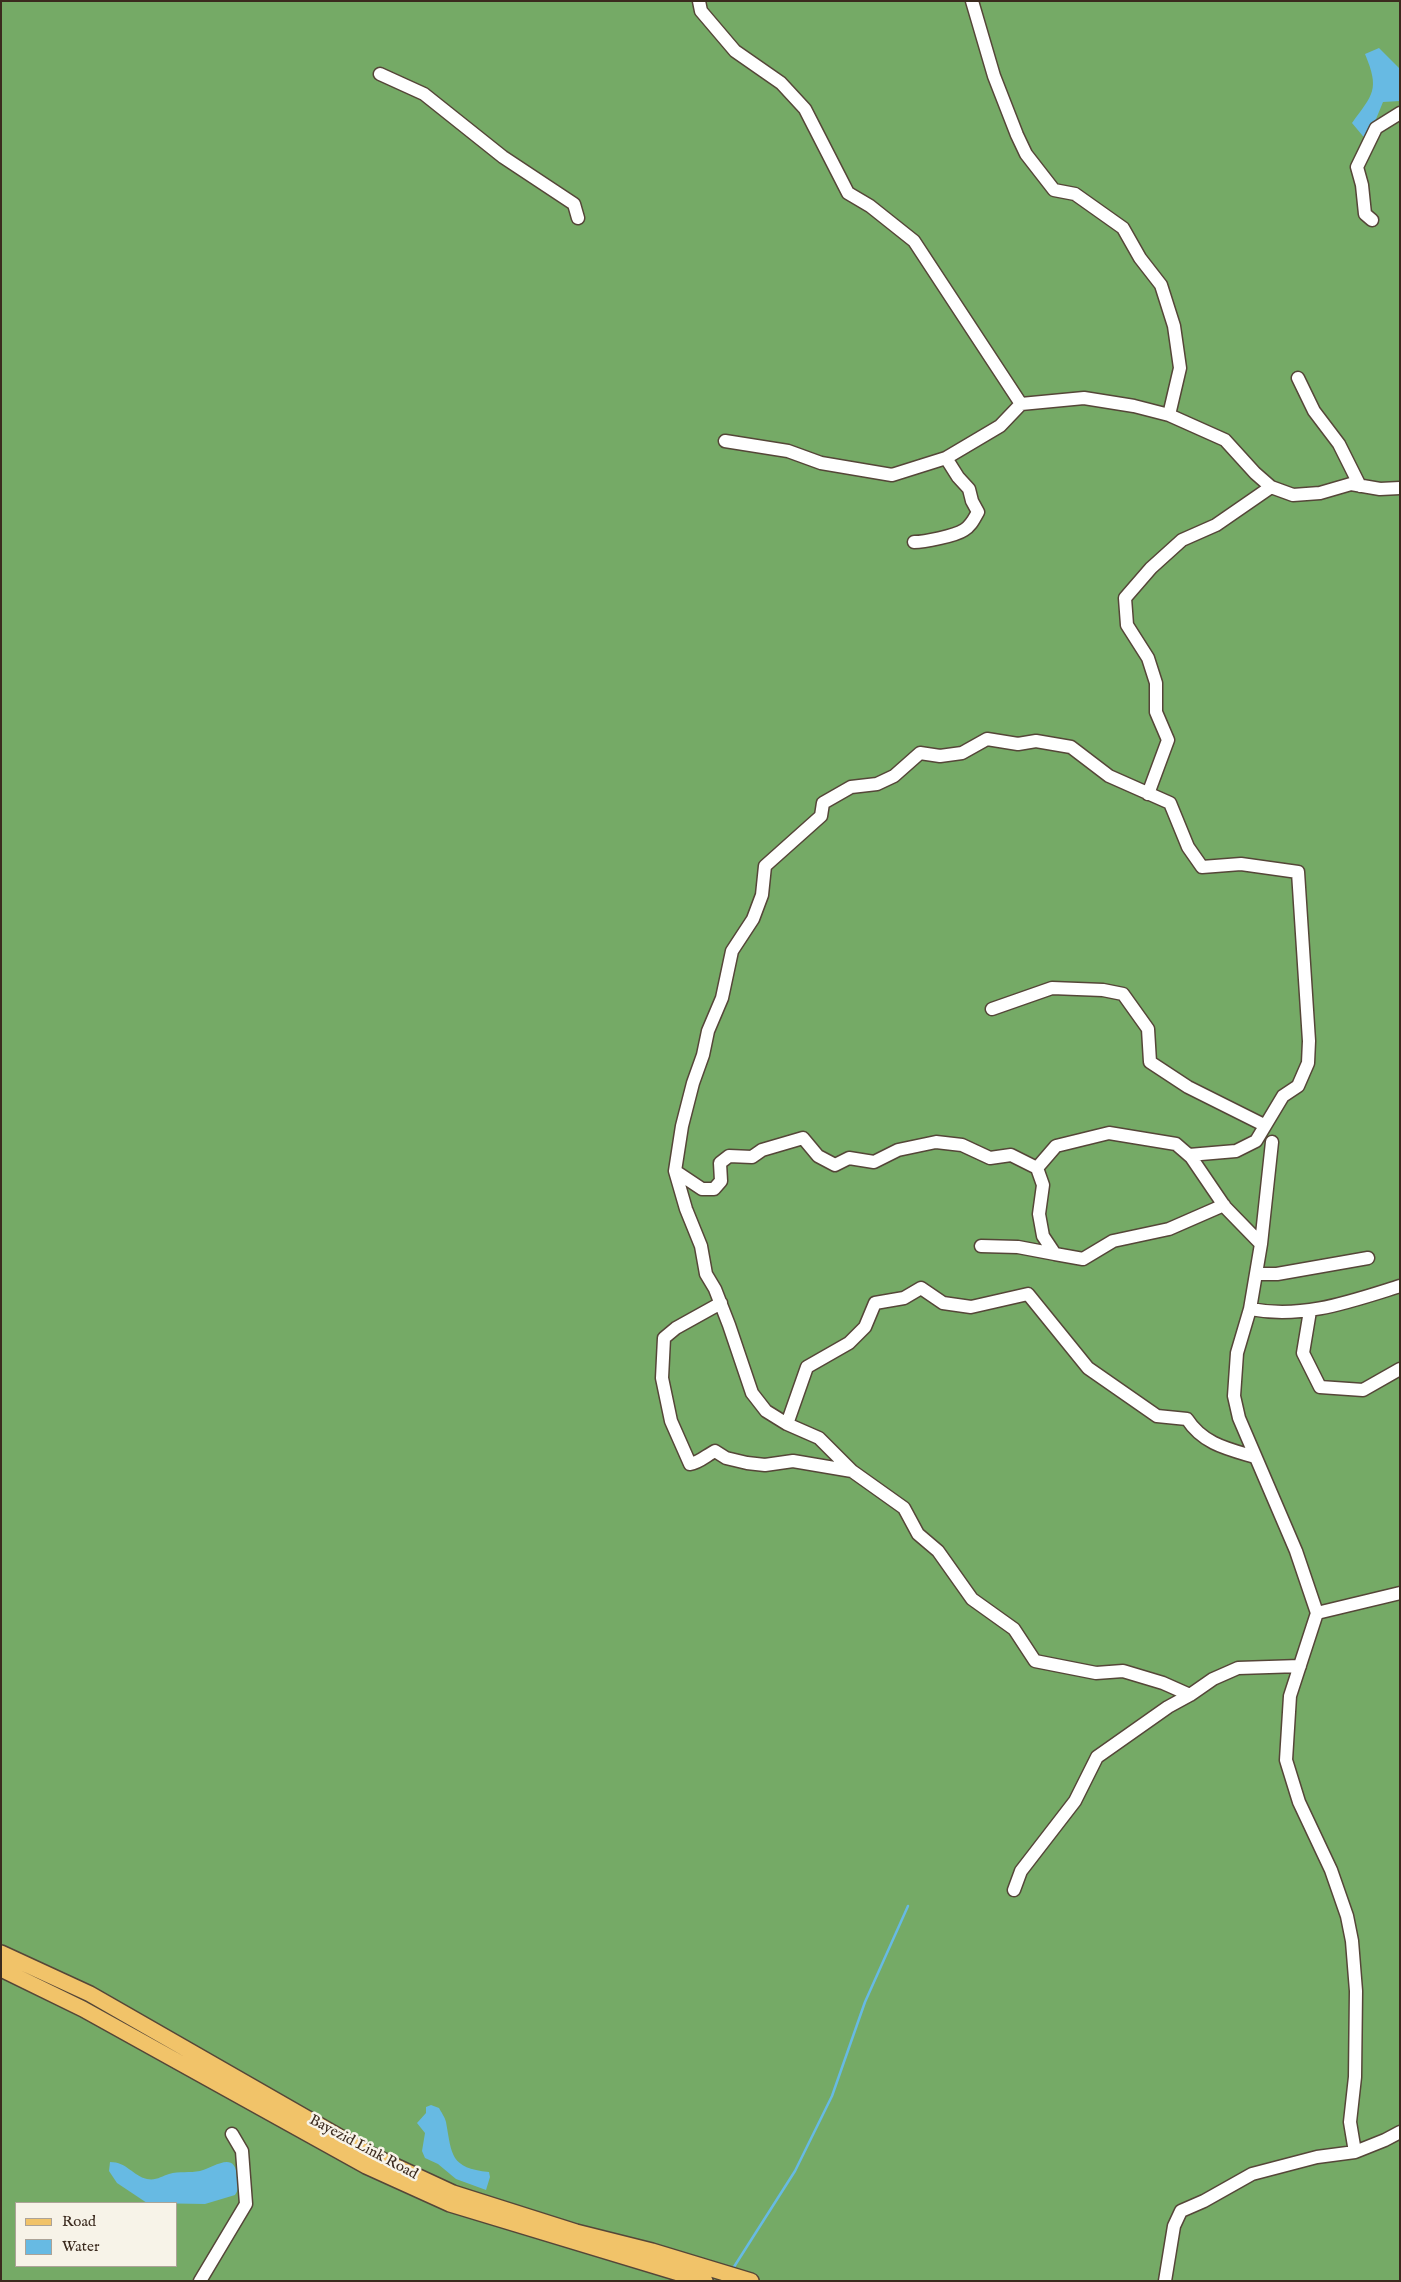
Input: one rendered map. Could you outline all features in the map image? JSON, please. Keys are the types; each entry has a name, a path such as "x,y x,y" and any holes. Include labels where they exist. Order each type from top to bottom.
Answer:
{"main road":[{"name":"Bayezid Link Road","path":"1,1953 90,1994 371,2156 453,2194 576,2232 650,2258"},
{"name":"Bayezid Link Road","path":"1,1969 83,2009 366,2166 450,2204 687,2268 745,2279"},
{"name":"Bayezid Link Road","path":"687,2268 705,2281"}],"street":[{"path":"699,1 701,11 735,51 781,84 805,109 848,192 870,206 914,241 1021,404"},
{"path":"972,1 994,76 1026,154 1054,190 1075,194 1124,228 1140,258 1161,285 1174,326 1180,368 1170,415"},
{"path":"380,74 424,94 503,157 574,204 578,218"},
{"path":"1372,220 1365,214 1362,185 1357,167 1376,128 1400,112"},
{"path":"1298,378 1314,411 1339,444 1360,486"},
{"path":"725,441 788,451 822,463 892,475 946,458 1000,426 1021,404 1084,398 1134,406 1170,415 1225,440 1255,473 1271,487 1293,495 1320,493 1351,484 1380,490 1400,488"},
{"path":"914,542 925,542 963,531 972,523 978,512 972,502 969,489 958,477 946,458"},
{"path":"1148,794 1168,740 1156,712 1156,682 1148,658 1127,625 1125,598 1151,568 1182,540 1216,525 1271,487"},
{"path":"1189,1155 1236,1151 1256,1141 1283,1096 1298,1086 1308,1063 1308,1032 1298,872 1241,864 1202,867 1188,847 1170,803 1109,776 1071,747 1036,741 1018,744 987,739 962,753 940,756 920,753 894,776 877,784 851,787 823,803 821,816 765,866 762,895 753,919 732,951 722,998 708,1031 703,1055 682,1126 675,1171 686,1209 701,1246 706,1274 721,1302 752,1393 766,1411 787,1424 819,1438 852,1471 904,1508 918,1534 938,1551 972,1599 1014,1628 1035,1661 1096,1673 1123,1671 1163,1683 1190,1695"},
{"path":"992,1009 1052,988 1103,990 1122,994 1148,1029 1150,1062 1188,1087 1264,1125"},
{"path":"1037,1168 1056,1146 1109,1133 1176,1144 1189,1155 1207,1178 1224,1205 1261,1244"},
{"path":"675,1171 702,1189 714,1189 721,1181 720,1163 729,1156 752,1157 762,1150 803,1138 818,1156 835,1165 850,1158 874,1162 898,1150 936,1142 962,1145 990,1158 1011,1155 1037,1168 1043,1185 1039,1214 1043,1236 1055,1254"},
{"path":"1272,1142 1257,1274 1250,1309 1237,1353 1234,1396 1239,1418 1296,1551 1317,1613 1290,1696 1286,1760 1299,1802 1331,1870 1347,1916 1352,1941 1356,1991 1355,2077 1350,2122 1355,2152"},
{"path":"981,1246 1018,1247 1083,1259 1114,1241 1168,1229 1224,1205"},
{"path":"1257,1274 1277,1274 1368,1258"},
{"path":"1250,1309 1273,1313 1310,1311 1352,1301 1400,1286"},
{"path":"787,1424 806,1367 849,1343 865,1327 875,1302 904,1298 921,1288 943,1303 971,1307 1028,1294 1088,1368 1157,1416 1186,1419 1194,1431 1213,1444 1255,1457"},
{"path":"721,1302 676,1328 664,1338 662,1378 671,1421 690,1464 697,1463 704,1456 715,1451 726,1458 747,1463 765,1465 793,1461 852,1471"},
{"path":"1310,1311 1303,1353 1320,1387 1363,1390 1400,1369"},
{"path":"1317,1613 1400,1593"},
{"path":"1014,1890 1021,1871 1074,1801 1097,1757 1168,1707 1190,1695 1212,1679 1238,1668 1300,1666"},
{"path":"1165,2281 1174,2226 1181,2211 1204,2201 1252,2174 1317,2157 1355,2152 1400,2132"},
{"path":"200,2281 246,2204 242,2151 232,2134"}],"green space":[{"path":"1,1 1400,1 1400,2281 1,2281"}],"water":[{"path":"1379,48 1400,69 1400,101 1383,102 1367,141 1352,123 1372,91 1372,76 1365,54"},
{"path":"431,2105 439,2108 445,2118 455,2158 467,2167 489,2172 490,2177 486,2190 456,2179 438,2164 425,2158 422,2151 425,2133 417,2123 426,2113 426,2107"},
{"path":"110,2162 116,2163 142,2177 156,2179 173,2173 200,2171 229,2162 236,2169 238,2189 235,2195 205,2204 146,2202 117,2183 109,2171"}],"waterway":[{"path":"732,2270 795,2171 832,2096 865,2002 908,1906"}]}
